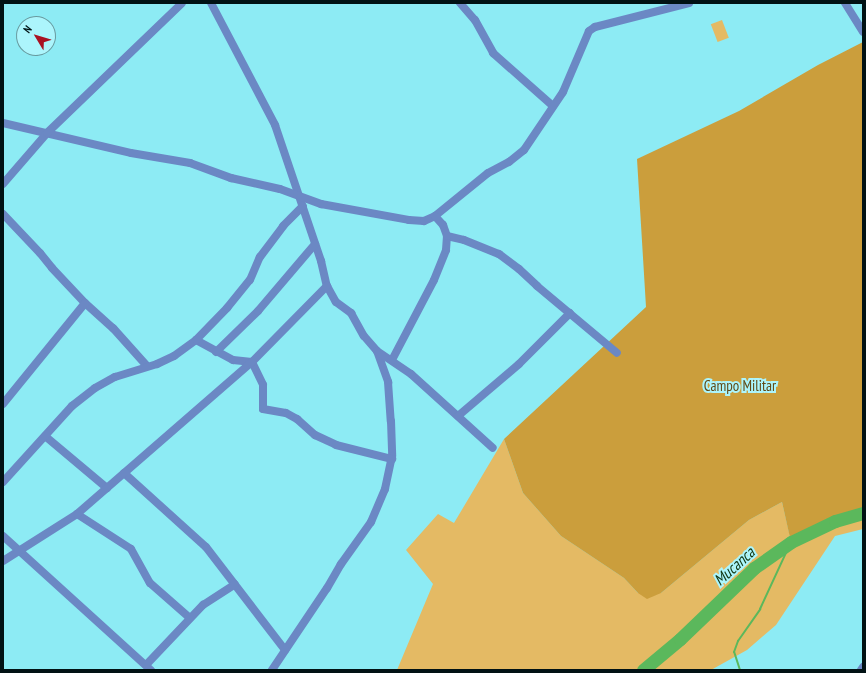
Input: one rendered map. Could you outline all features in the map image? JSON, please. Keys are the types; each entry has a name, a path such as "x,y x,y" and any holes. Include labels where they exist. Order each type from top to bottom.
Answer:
{"street":[{"path":"3,184 47,133 182,3"},
{"path":"210,3 275,125 316,244 327,286 336,302 350,313 364,336 377,351 411,374 493,448"},
{"path":"460,3 475,20 493,53 553,106"},
{"path":"3,123 132,154 190,163 231,178 300,195 321,204 409,220 424,221 435,216 488,173 509,162 524,150 563,92 589,30 595,27 689,3"},
{"path":"845,3 863,32"},
{"path":"3,482 72,406 95,388 115,377 157,364 174,356 196,340 227,308 250,280 260,257 284,226 303,206"},
{"path":"3,214 85,303 113,328 147,366"},
{"path":"392,360 434,280 446,250 447,236 443,225 435,216"},
{"path":"447,236 472,243 499,254 519,268 617,353"},
{"path":"216,352 258,312 316,244"},
{"path":"3,561 77,514 252,362 327,286"},
{"path":"3,404 85,303"},
{"path":"458,416 519,364 570,313"},
{"path":"196,340 233,360 252,362"},
{"path":"272,670 327,588 341,564 371,522 385,489 392,459 391,421 388,382 377,351"},
{"path":"252,362 263,385 263,410 286,413 297,419 315,435 336,445 392,459"},
{"path":"45,436 107,488"},
{"path":"124,473 206,547 285,650"},
{"path":"77,514 131,549 150,582 190,618"},
{"path":"3,536 148,668 202,605 234,584"}],"shaded area":[{"path":"722,20 729,38 718,42 711,24"},
{"path":"504,439 523,493 561,536 624,578 638,593 661,593 749,520 782,502 791,541 835,521 863,513 863,529 835,536 776,625 747,650 711,670 397,670 433,584 406,550 438,514 454,523"}],"green space":[{"name":"Campo Militar","path":"863,42 863,513 835,521 791,542 782,502 749,520 661,593 647,599 638,593 624,578 561,536 523,493 504,439 646,307 637,159 739,111 818,65"}],"waterway":[{"name":"Mucanca","path":"643,670 680,639 754,568 791,542 835,521 863,513"},
{"path":"740,670 734,652 738,641 760,609 791,542"}]}
